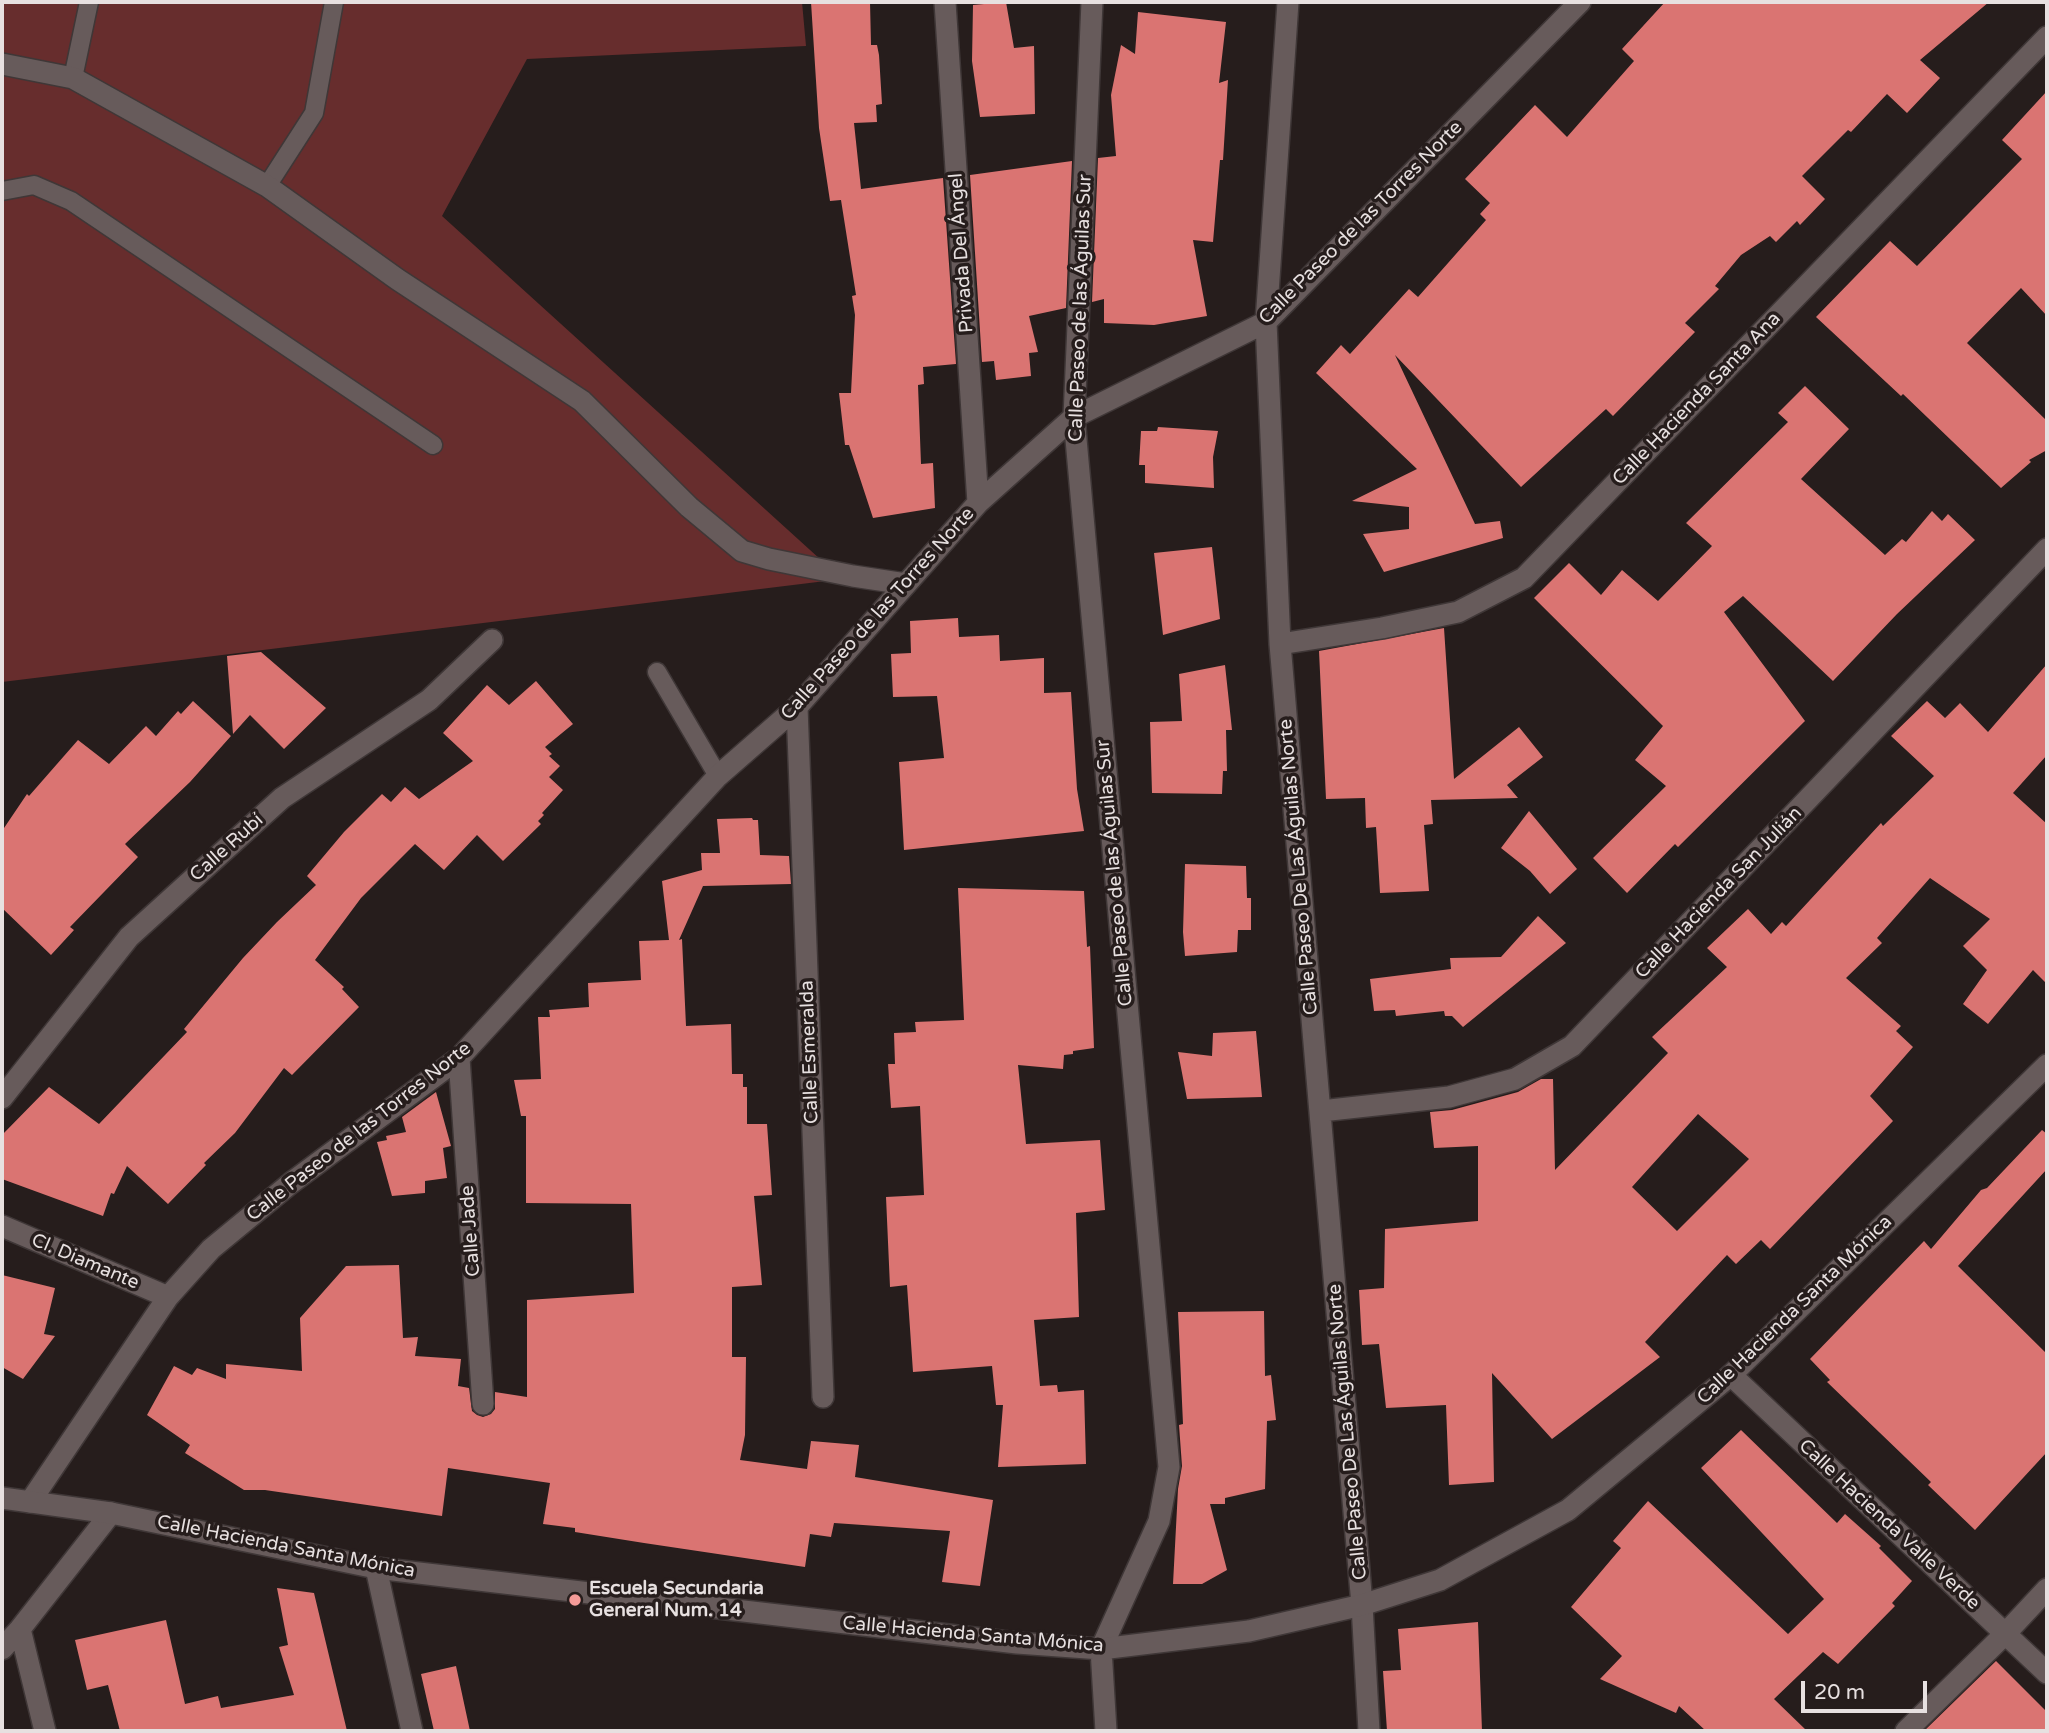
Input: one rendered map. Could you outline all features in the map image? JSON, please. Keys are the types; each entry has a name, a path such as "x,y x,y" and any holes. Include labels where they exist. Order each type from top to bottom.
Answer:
{"street":[{"name":"Privada Del Ángel","path":"946,2 978,503"},
{"name":"Calle Paseo de las Águilas Sur","path":"1092,2 1074,417 1169,1467 1158,1521 1101,1650 1106,1731"},
{"name":"Calle Paseo De Las Águilas Norte","path":"1288,2 1266,322 1280,644 1362,1605 1369,1731"},
{"name":"Calle Paseo de las Torres Norte","path":"30,1502 168,1297 211,1249 291,1183 459,1058 718,776 797,707 978,503 1074,417 1266,322 1580,2"},
{"name":"Calle Hacienda Santa Ana","path":"1280,644 1458,612 1524,578 2047,37"},
{"path":"2,64 73,78 267,186 397,279 582,401 688,507 742,551 853,576 906,584"},
{"name":"Calle Hacienda San Julián","path":"1321,1111 1449,1097 1515,1079 1572,1046 2047,549"},
{"name":"Calle Rubí","path":"2,1098 129,937 282,798 429,701 492,640"},
{"name":"Calle Esmeralda","path":"797,707 823,1398"},
{"name":"Calle Jade","path":"459,1058 483,1404"},
{"name":"Calle Hacienda Santa Mónica","path":"2,1498 111,1513 376,1568 1017,1643 1101,1650 1249,1631 1362,1605 1440,1580 1568,1510 1731,1375 2047,1065"},
{"name":"Cl. Diamante","path":"2,1226 168,1297"},
{"name":"Calle Hacienda Valle Verde","path":"1731,1375 2047,1673"},
{"path":"2,1649 111,1513"},
{"path":"376,1568 412,1731"},
{"path":"1906,1731 2047,1589"},
{"path":"20,1629 46,1731"}],"lane":[{"path":"73,78 89,2"},
{"path":"267,186 314,113 334,2"},
{"path":"2,191 34,185 71,201 433,445"},
{"path":"657,672 718,776"}],"shaded area":[{"path":"2,2 802,2 806,46 527,59 442,216 842,579 2,682"}],"building":[{"path":"811,2 870,2 871,45 877,45 879,55 882,104 876,105 877,122 854,123 861,189 943,178 956,364 923,367 924,384 918,385 921,464 933,463 935,508 873,518 849,445 845,445 839,393 851,393 855,315 852,296 856,295 841,200 830,201 819,128"},
{"path":"1006,2 1014,48 1034,46 1035,114 980,117 972,61 973,5"},
{"path":"1665,2 1989,2 1920,60 1940,78 1907,113 1887,94 1851,132 1848,130 1802,176 1825,199 1800,225 1797,221 1776,242 1770,236 1741,255 1715,286 1719,289 1685,323 1695,332 1613,416 1606,409 1521,487 1395,355 1475,524 1500,521 1503,538 1384,572 1363,534 1409,529 1409,507 1352,501 1417,469 1316,373 1341,345 1350,354 1409,289 1418,297 1486,220 1480,214 1490,203 1465,179 1535,105 1567,137 1634,61 1622,49"},
{"path":"1138,12 1226,22 1219,83 1228,80 1223,160 1220,160 1213,242 1193,240 1207,316 1154,325 1104,323 1104,299 1092,302 1098,158 1116,156 1111,95 1121,45 1135,54"},
{"path":"2047,91 2047,316 2021,288 1967,343 2047,421 2047,450 2029,460 2031,462 2001,488 1903,394 1901,396 1816,317 1890,241 1917,266 2022,159 2002,140"},
{"path":"1072,161 1066,308 1029,316 1038,352 1029,353 1031,376 996,380 994,361 982,362 970,175"},
{"path":"1805,386 1849,429 1801,479 1885,555 1902,539 1906,542 1932,511 1942,521 1948,514 1975,540 1897,614 1833,681 1743,596 1724,612 1805,721 1678,847 1675,844 1627,893 1593,858 1666,786 1635,760 1663,726 1534,598 1569,563 1601,595 1622,570 1658,601 1712,546 1686,523 1788,422 1778,413"},
{"path":"1158,427 1218,431 1213,457 1214,488 1145,483 1145,465 1139,465 1141,431 1157,431"},
{"path":"1212,547 1220,619 1163,635 1154,553"},
{"path":"958,618 959,637 999,635 1000,661 1044,658 1044,693 1071,692 1077,789 1084,831 904,850 899,762 944,758 937,696 893,697 891,654 911,653 910,621"},
{"path":"1444,628 1454,779 1519,727 1543,757 1507,785 1518,798 1431,800 1433,824 1424,825 1429,891 1380,893 1376,827 1366,828 1365,798 1326,799 1319,651"},
{"path":"261,652 326,708 284,749 250,715 233,734 227,656"},
{"path":"2047,664 2047,755 2013,793 2047,824 2047,984 2033,970 1988,1024 1963,1004 1987,970 1963,946 1990,919 1930,878 1877,938 1882,943 1846,978 1901,1026 1896,1031 1913,1047 1870,1096 1893,1121 1770,1249 1761,1240 1736,1264 1727,1255 1645,1342 1660,1357 1552,1439 1492,1373 1494,1482 1449,1485 1446,1405 1386,1408 1379,1344 1362,1345 1359,1290 1384,1288 1385,1229 1478,1221 1478,1146 1434,1148 1430,1112 1452,1110 1518,1092 1541,1079 1553,1079 1555,1170 1668,1053 1652,1037 1727,967 1707,948 1748,909 1771,934 1782,922 1786,926 1881,823 1883,826 1934,776 1891,736 1927,701 1945,718 1960,703 1988,732","holes":["1698,1114 1749,1159 1677,1231 1632,1187"]},
{"path":"1225,665 1232,730 1226,730 1227,771 1223,771 1222,794 1152,793 1150,722 1182,721 1179,674"},
{"path":"536,681 573,724 545,747 552,754 549,756 560,766 549,777 563,790 542,813 544,815 538,821 541,824 503,861 477,835 444,870 415,844 361,898 315,960 344,987 342,989 359,1007 292,1075 284,1068 235,1133 168,1204 127,1166 114,1194 111,1193 103,1216 2,1179 2,1135 49,1087 99,1124 187,1032 184,1029 243,958 316,885 307,876 344,832 382,794 391,802 405,787 419,799 473,761 443,733 487,685 509,705"},
{"path":"193,701 231,736 190,782 125,844 138,857 70,927 74,930 51,955 2,908 2,831 27,794 29,796 78,740 109,764 146,726 156,736 178,711 181,714"},
{"path":"1529,811 1577,869 1550,894 1530,871 1501,848"},
{"path":"717,819 758,820 760,855 789,856 791,884 703,886 679,940 682,939 686,1026 731,1024 732,1074 743,1074 743,1087 747,1087 747,1124 767,1124 772,1195 754,1196 762,1285 732,1287 732,1357 746,1357 745,1435 740,1460 807,1469 811,1441 859,1445 855,1477 993,1500 980,1586 942,1582 950,1531 834,1523 831,1537 810,1534 805,1567 575,1532 575,1528 543,1524 550,1483 448,1468 442,1516 265,1490 244,1490 185,1453 190,1445 147,1415 174,1366 192,1375 197,1368 226,1379 226,1364 302,1371 300,1318 346,1266 399,1265 403,1338 418,1337 415,1356 461,1359 458,1386 469,1388 472,1411 483,1417 495,1409 495,1392 527,1397 527,1300 634,1293 631,1204 526,1203 526,1116 521,1116 514,1080 541,1079 538,1017 550,1017 549,1010 589,1007 588,983 641,980 639,941 669,940 662,881 702,870 701,853 720,853"},
{"path":"1185,864 1246,866 1247,898 1251,898 1251,930 1238,930 1237,952 1185,956"},
{"path":"958,888 1084,891 1087,947 1090,946 1094,1048 1064,1055 1063,1069 1018,1065 1026,1144 1100,1140 1105,1210 1076,1213 1079,1317 1034,1320 1040,1386 1057,1385 1058,1392 1084,1390 1086,1464 998,1467 1003,1405 996,1405 992,1366 913,1372 907,1285 890,1287 886,1197 924,1195 920,1106 891,1108 888,1064 895,1064 894,1033 916,1032 915,1022 964,1020"},
{"path":"1538,916 1566,943 1463,1027 1452,1016 1445,1016 1444,1011 1396,1016 1395,1010 1374,1011 1370,979 1451,969 1450,958 1501,957"},
{"path":"1256,1031 1262,1097 1187,1099 1178,1052 1212,1056 1213,1033"},
{"path":"436,1092 451,1146 443,1148 447,1178 425,1181 425,1193 392,1196 377,1142 387,1140 386,1136 406,1132 402,1117"},
{"path":"2042,1130 2047,1134 2047,1169 1958,1266 2047,1354 2047,1452 1975,1530 1928,1485 1931,1482 1827,1382 1830,1380 1810,1359 1924,1241 1931,1249 1981,1190 1987,1188"},
{"path":"2,1275 55,1288 44,1334 55,1336 23,1379 2,1367"},
{"path":"1264,1311 1265,1376 1271,1375 1276,1420 1267,1421 1265,1489 1225,1498 1225,1504 1210,1504 1227,1570 1202,1584 1173,1584 1178,1489 1182,1466 1179,1425 1183,1424 1178,1312"},
{"path":"1741,1430 1837,1523 1845,1514 1881,1546 1879,1548 1912,1581 1892,1603 1895,1606 1838,1664 1823,1652 1774,1699 1807,1731 1706,1731 1679,1706 1676,1713 1600,1679 1622,1656 1571,1607 1621,1548 1613,1541 1648,1501 1788,1634 1824,1599 1701,1468"},
{"path":"277,1588 314,1593 347,1731 120,1731 108,1685 87,1690 75,1640 166,1620 185,1704 218,1696 221,1708 294,1695 279,1647 288,1645"},
{"path":"1478,1622 1482,1731 1387,1731 1383,1671 1401,1670 1398,1629"},
{"path":"1996,1661 2047,1712 2047,1731 1924,1731"},
{"path":"456,1666 470,1731 434,1731 421,1674"}],"place":[{"name":"Escuela Secundaria General Num. 14","path":"575,1600"}]}
